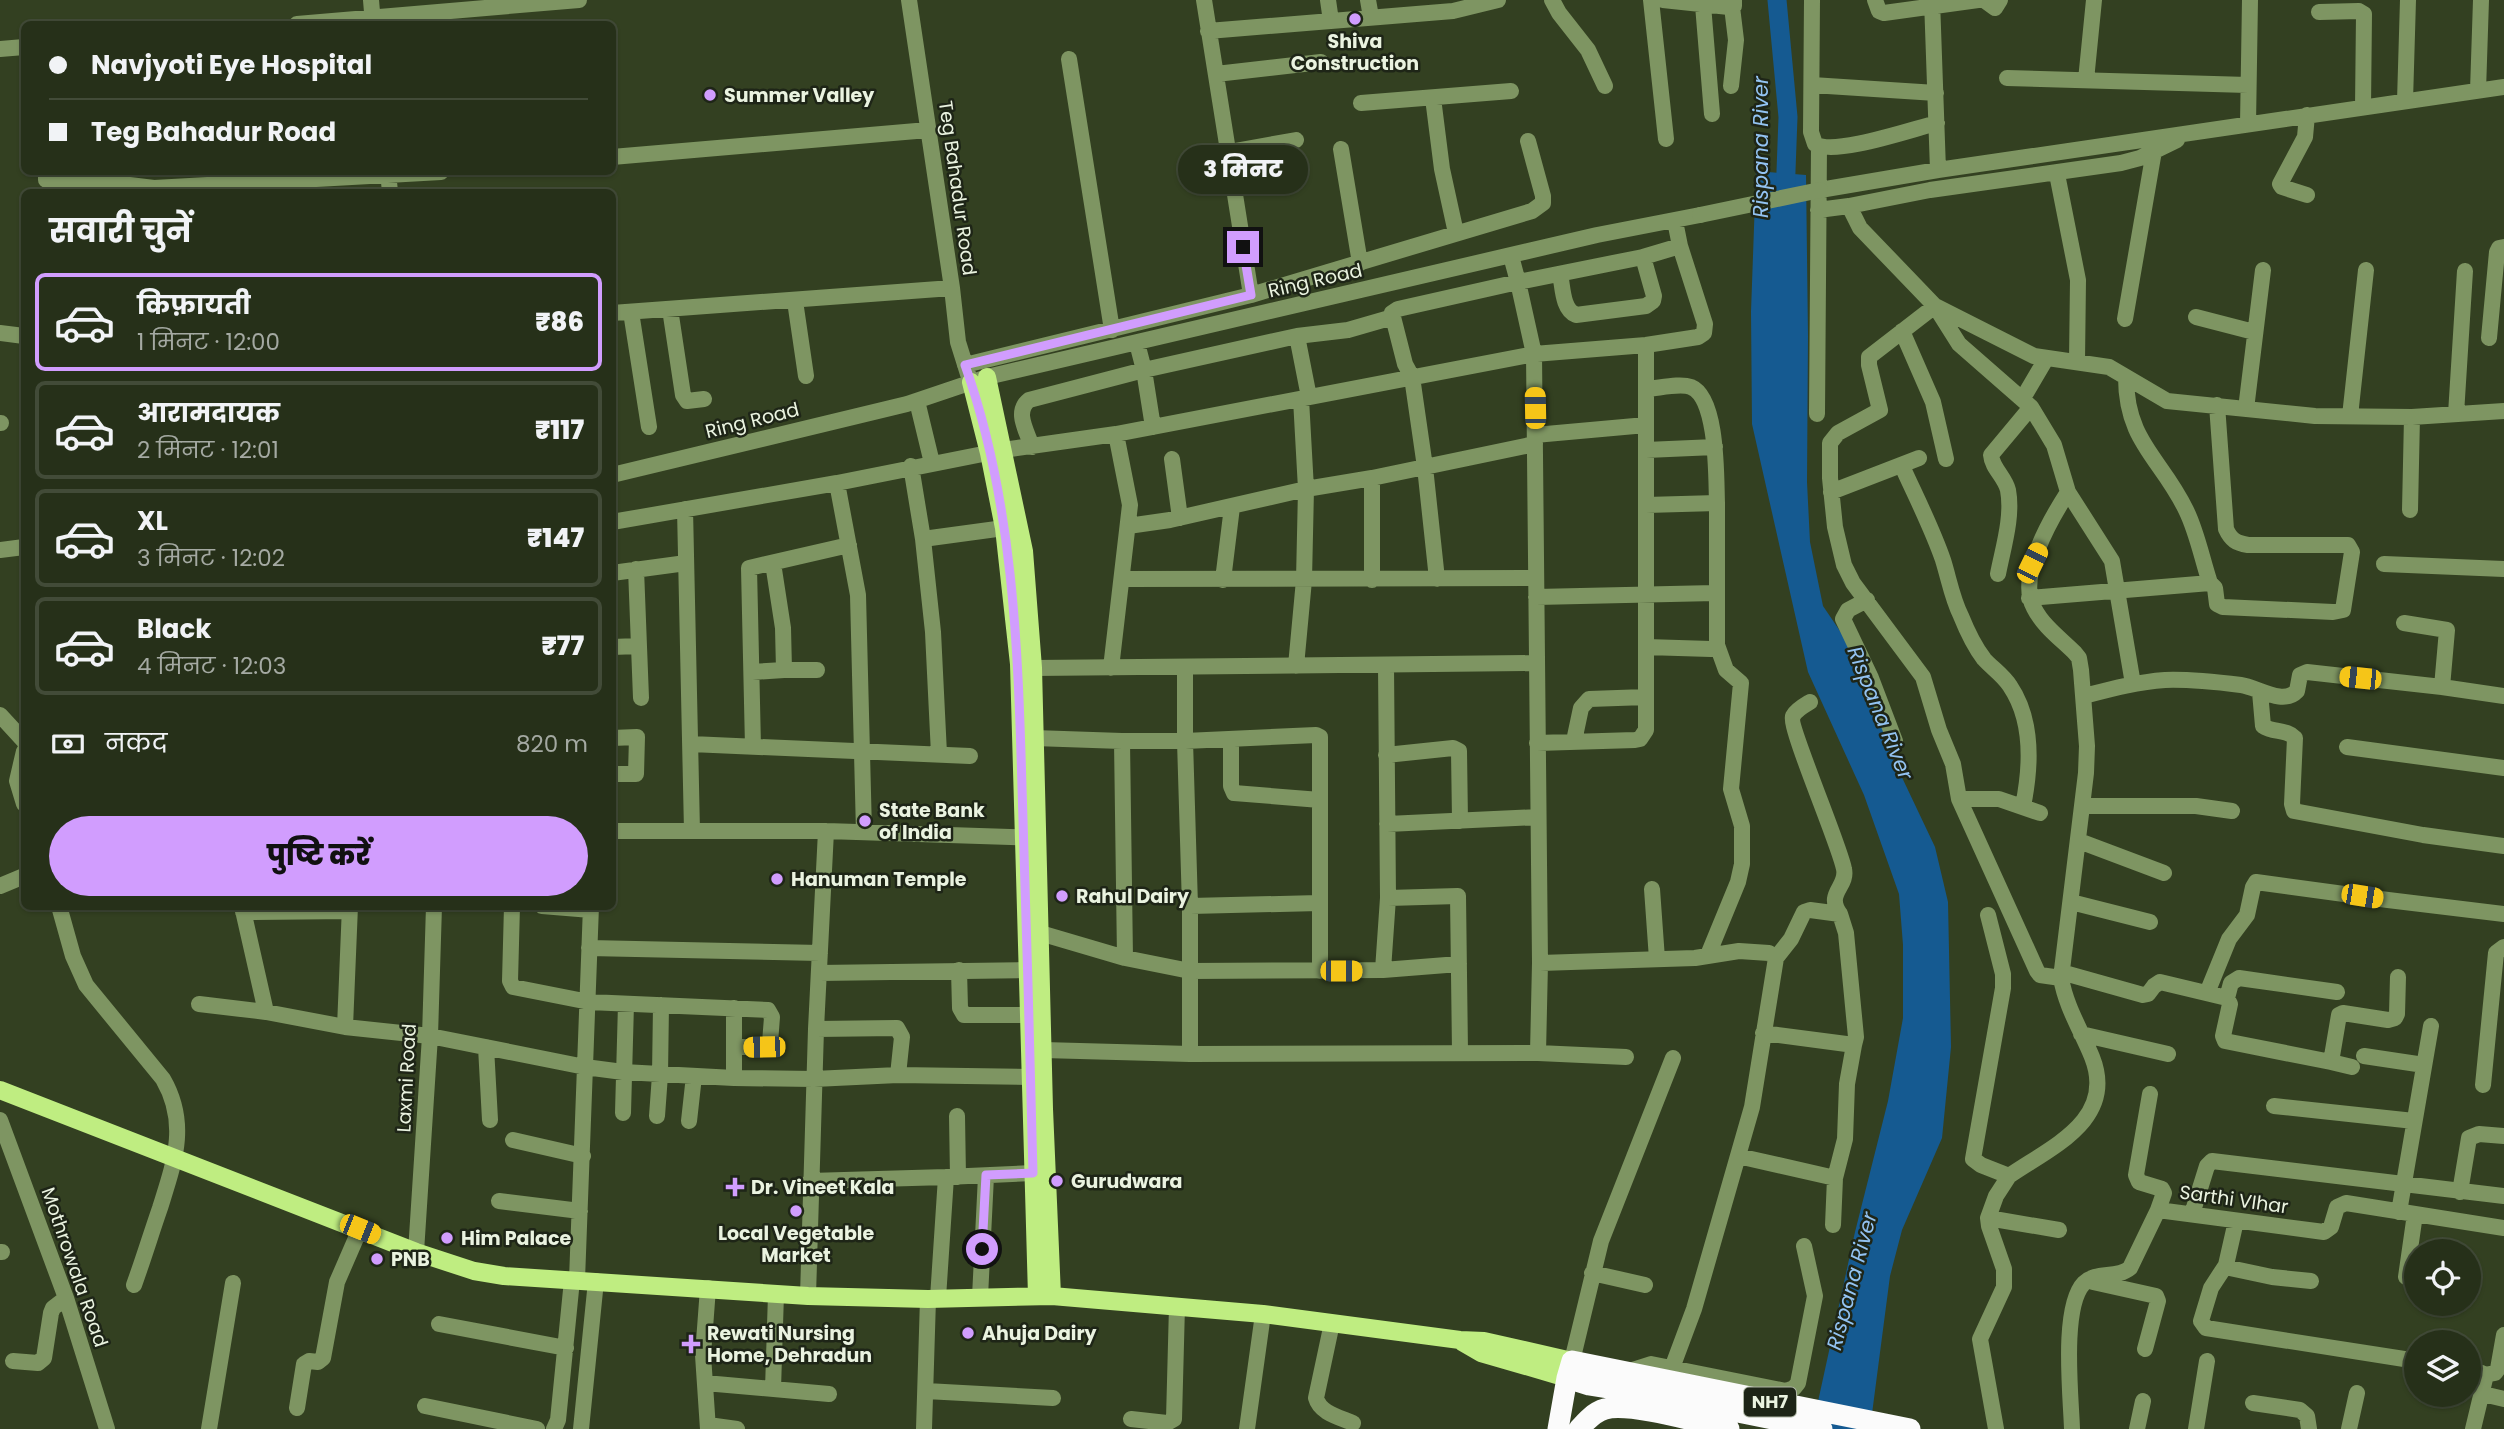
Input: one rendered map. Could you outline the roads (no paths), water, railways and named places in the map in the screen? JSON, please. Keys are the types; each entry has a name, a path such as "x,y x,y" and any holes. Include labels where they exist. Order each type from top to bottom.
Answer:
{"highway":[{"name":"NH7","path":"1580,1372 1626,1372 1822,1429"},
{"name":"NH7","path":"1580,1372 1666,1382 1909,1429"},
{"path":"1558,1429 1580,1372"},
{"path":"1577,1429 1581,1400 1580,1372"},
{"path":"1577,1429 1602,1409 1627,1407 1729,1429"}],"main road":[{"path":"974,375 1024,551 1033,668 1034,738 1028,970 1043,1050 1044,1296"},
{"path":"996,451 1019,664 1030,838 1040,933 1031,1077 1033,1173 1044,1296"},
{"path":"0,1090 416,1252 474,1271 504,1276 808,1296 933,1299 1044,1296 1177,1306 1263,1314 1460,1340 1481,1353 1580,1372"}],"street":[{"path":"371,0 373,21 579,0"},
{"name":"Teg Bahadur Road","path":"909,0 958,342 974,375"},
{"path":"1204,0 1251,295"},
{"path":"1328,0 1331,21"},
{"path":"1368,0 1371,17"},
{"path":"1209,30 1371,17 1418,7 1469,8 1498,0"},
{"path":"1552,0 1588,50 1605,86"},
{"path":"1651,0 1666,139"},
{"path":"1663,0 1732,5 1736,40 1731,86"},
{"path":"1812,0 1812,139 1819,146 1828,148 1851,145 1937,123"},
{"path":"1875,0 1879,11 1884,13 1932,3 1978,0"},
{"path":"1984,0 1996,8 2000,0"},
{"path":"2086,80 2094,0"},
{"path":"2248,124 2250,0"},
{"path":"2405,101 2408,0"},
{"path":"2478,90 2481,0"},
{"path":"1932,3 1938,170"},
{"path":"1703,5 1712,114"},
{"path":"2319,12 2359,10 2364,14 2363,107"},
{"path":"0,49 21,47"},
{"path":"1069,59 1112,330"},
{"path":"1216,74 1321,62"},
{"path":"2007,78 2248,85"},
{"path":"1812,85 1936,93"},
{"name":"Ring Road","path":"616,474 917,401 974,375 1137,343 1597,235 1820,190 1938,170 2504,87"},
{"path":"1361,103 1511,91"},
{"path":"1433,97 1443,169 1456,233"},
{"path":"2306,115 2305,137 2280,184 2307,195"},
{"path":"616,157 928,130"},
{"path":"1818,210 1930,190 2129,162 2188,133"},
{"path":"1229,152 1296,140"},
{"path":"974,375 1112,330 1251,295 1532,211 1543,203 1528,141"},
{"path":"1817,414 1819,146"},
{"path":"1341,149 1360,263"},
{"path":"2125,319 2154,151"},
{"path":"2057,174 2078,280 2077,361"},
{"path":"46,175 46,180 97,181 154,187 389,180 422,175"},
{"path":"1849,206 1860,229 1935,306 1959,344 2027,402 2054,445 2068,492 2112,561 2133,684"},
{"path":"616,521 837,483 996,451 1116,434 1534,354 1691,339 1704,332 1705,324 1680,246 1675,221"},
{"path":"1437,579 1412,377 1405,364 1392,313 1398,309 1643,257 1680,246"},
{"path":"2489,338 2497,252 2504,247"},
{"path":"1511,256 1534,354 1540,963 1538,1053"},
{"path":"1560,274 1566,305 1572,314 1646,306 1653,301 1654,296 1643,257"},
{"path":"2246,409 2263,270"},
{"path":"2350,416 2366,270"},
{"path":"2456,414 2465,271"},
{"path":"616,313 952,288"},
{"path":"796,301 806,376"},
{"path":"1935,306 1869,357 1880,410 1838,433 1830,443 1835,527 1848,576 1923,677 1953,764 1959,799 2040,975 2061,975 2143,995 2148,994 2160,982 2227,998"},
{"path":"1935,306 2026,352 2046,359 2109,367 2167,401 2292,415 2413,417 2504,411"},
{"path":"670,309 683,395 687,401 705,399"},
{"path":"631,312 649,427"},
{"path":"1032,447 1021,415 1024,404 1029,400 1144,370 1297,337 1348,330 1393,317"},
{"path":"2196,317 2254,332"},
{"path":"1902,331 1933,402 1946,459"},
{"path":"0,333 21,336"},
{"path":"1296,666 1304,580 1307,489 1305,398 1297,337"},
{"path":"1137,343 1153,427"},
{"path":"1537,743 1640,739 1646,730 1646,345"},
{"path":"1998,574 2008,495 2005,483 1992,463 1991,455 2027,402 2046,359"},
{"path":"2126,377 2129,408 2139,438 2187,512 2210,583 2215,588 2217,604 2223,607 2338,612 2343,610 2352,552 2348,545 2248,545 2238,544 2230,537 2226,529 2217,405"},
{"path":"1647,389 1686,386 1699,392 1706,404 1715,447 1717,645 1726,670 1741,684 1731,789 1742,826 1742,864 1738,882 1708,956"},
{"name":"Ring Road","path":"616,464 914,392 942,391"},
{"path":"917,401 932,463"},
{"path":"2410,510 2413,417"},
{"path":"1128,526 1180,518 1307,489 1425,467 1535,440 1646,425"},
{"path":"1111,668 1128,526 1128,492 1116,434"},
{"path":"1646,450 1715,447"},
{"path":"1831,492 1919,458"},
{"path":"1172,459 1180,518"},
{"path":"911,466 923,539 933,632 939,754"},
{"path":"1902,466 1942,558 1956,607 1969,635 1983,658 2011,687 2021,706 2029,758 2028,785 2023,806"},
{"path":"1372,478 1372,580"},
{"path":"837,483 858,595 864,832"},
{"path":"1996,1429 1980,1339 2006,1276 1988,1218 1996,1196 2009,1176 2081,1126 2089,1116 2096,1097 2097,1077 2093,1059 2066,1003 2061,975 2084,806 2087,758 2079,658 2039,617 2029,598 2028,588 2032,563 2068,492"},
{"path":"1646,505 1717,503"},
{"path":"1223,580 1232,507"},
{"path":"685,509 692,831"},
{"path":"923,539 1004,528"},
{"path":"0,539 21,537"},
{"path":"753,747 749,568 849,545"},
{"path":"0,550 21,547"},
{"path":"616,572 686,563"},
{"path":"773,563 783,628 784,670"},
{"path":"2384,564 2504,569"},
{"path":"636,569 641,698"},
{"path":"1123,579 1536,578"},
{"path":"2029,598 2210,583"},
{"path":"1536,597 1716,593"},
{"path":"1867,600 1848,610 1843,619 1874,685 1895,741"},
{"path":"2404,623 2447,630 2442,687"},
{"path":"1646,647 1711,649 1717,645"},
{"path":"616,648 639,646"},
{"path":"1033,668 1537,663"},
{"path":"1383,970 1388,898 1386,666"},
{"path":"1185,668 1190,1054"},
{"path":"752,672 817,670"},
{"path":"2084,696 2133,684 2174,680 2241,685 2260,692 2290,696 2295,694 2300,675 2307,672 2504,696"},
{"path":"2260,692 2263,726 2291,733 2295,738 2294,811 2423,835 2504,846"},
{"path":"1574,741 1581,708 1589,699 1646,697"},
{"path":"1810,702 1794,714 1792,720 1844,870 1834,899 1846,933 1855,1027 1846,1096 1845,1139 1835,1178 1833,1225"},
{"path":"0,715 21,738"},
{"path":"1034,738 1185,741 1316,735 1322,742 1320,971"},
{"path":"616,738 638,737 636,774 616,774"},
{"path":"1231,739 1231,786 1234,793 1320,800"},
{"path":"1122,741 1125,958"},
{"path":"691,744 970,756"},
{"path":"2347,747 2504,768"},
{"path":"1386,755 1453,748 1459,751 1460,821"},
{"path":"21,757 9,780 21,799"},
{"path":"1959,799 1999,799 2040,813"},
{"path":"2084,806 2196,806 2232,811"},
{"path":"1387,824 1538,817"},
{"path":"616,831 826,831 1030,838"},
{"path":"808,1296 810,1181 826,831"},
{"path":"2079,841 2164,873"},
{"path":"0,886 21,877"},
{"path":"2207,993 2229,939 2247,915 2256,882 2504,914"},
{"path":"1652,889 1657,959"},
{"path":"1388,898 1458,895 1460,1052"},
{"path":"2071,902 2150,922"},
{"path":"1190,905 1320,903"},
{"path":"59,910 73,956 86,985 154,1067 168,1088 178,1126 176,1158 134,1285"},
{"path":"243,910 266,1012"},
{"path":"345,1027 350,910"},
{"name":"Laxmi Road","path":"416,1252 435,910"},
{"path":"512,910 511,984 517,989 589,1002 765,1008 771,1013 768,1046 734,1047"},
{"path":"554,1429 558,1420 575,1280 583,1156 592,910"},
{"path":"1804,1246 1815,1296 1798,1382 1794,1388 1786,1391 1666,1382 1693,1309 1752,1108 1776,958 1791,940 1804,912 1810,910 1840,914"},
{"path":"1988,915 2003,974 2003,988 1973,1159 2009,1176"},
{"path":"1040,933 1125,958 1190,971 1383,970 1459,964"},
{"path":"2483,1084 2496,1034 2496,953 2504,947"},
{"path":"589,948 820,954"},
{"path":"1540,963 1708,956 1738,951 1769,953 1776,958"},
{"path":"959,970 960,1008 964,1015 1035,1015"},
{"path":"819,972 1028,970"},
{"path":"2331,1062 2337,1018 2341,1014 2388,1020 2395,1018 2398,977"},
{"path":"2337,992 2239,978 2231,983 2227,998 2230,1004 2223,1036 2225,1041 2331,1062 2424,1065"},
{"path":"623,1113 625,1003"},
{"path":"199,1004 266,1012 345,1027 430,1036 623,1072 814,1079 898,1075 1031,1077"},
{"path":"657,1116 661,1004"},
{"path":"734,1008 734,1078"},
{"path":"2407,1239 2404,1186 2431,1026"},
{"path":"816,1029 897,1028 902,1037 898,1075"},
{"path":"1763,1033 1854,1045"},
{"path":"2081,1034 2168,1054"},
{"path":"486,1047 490,1120"},
{"path":"1043,1050 1190,1054 1460,1052 1626,1057"},
{"path":"1580,1372 1592,1273 1610,1215 1673,1058"},
{"path":"690,1121 694,1076"},
{"path":"2150,1094 2136,1175 2139,1182 2162,1189 2164,1193 2158,1210"},
{"path":"2274,1106 2414,1121"},
{"path":"925,1429 933,1299 952,1177 957,1116"},
{"name":"Mothrowala Road","path":"0,1120 65,1298 107,1429"},
{"path":"2460,1192 2469,1138 2479,1134 2504,1136"},
{"path":"513,1140 583,1156"},
{"path":"1738,1156 1835,1178"},
{"path":"2192,1214 2207,1166 2212,1161 2504,1196"},
{"path":"810,1181 1033,1173"},
{"path":"980,1297 986,1175"},
{"path":"499,1201 580,1211"},
{"name":"Sarthi VIhar","path":"2087,1281 2121,1273 2130,1268 2158,1210 2324,1232 2329,1230 2335,1210 2342,1204 2504,1228"},
{"path":"1988,1218 2059,1230"},
{"path":"2236,1221 2225,1267 2207,1296 2202,1321 2206,1328 2404,1359"},
{"path":"297,1408 304,1364 309,1361 318,1362 323,1358 337,1282 360,1229"},
{"path":"2225,1267 2272,1277 2311,1281"},
{"path":"1592,1273 1645,1285"},
{"path":"2072,1429 2070,1323 2080,1289 2087,1281 2156,1296 2158,1301 2145,1349"},
{"path":"581,1429 596,1282"},
{"path":"209,1429 233,1283"},
{"path":"708,1288 703,1355 708,1427 737,1429"},
{"path":"773,1390 776,1294"},
{"path":"13,1361 38,1363 44,1358 51,1313 65,1298"},
{"path":"1130,1419 1167,1423 1174,1419 1177,1306"},
{"path":"1247,1429 1263,1314"},
{"path":"1332,1323 1317,1404 1353,1423"},
{"path":"439,1324 566,1348"},
{"path":"2481,1373 2495,1373 2498,1369 2504,1335"},
{"path":"2196,1429 2207,1362"},
{"path":"705,1383 830,1394"},
{"path":"2473,1429 2483,1394 2481,1387"},
{"path":"926,1391 1053,1398"},
{"path":"2349,1429 2357,1393"},
{"path":"2483,1394 2504,1399"},
{"path":"2137,1429 2143,1401"},
{"path":"2253,1403 2300,1410 2307,1416 2308,1429"},
{"path":"425,1406 537,1429"}],"water":[{"path":"1756,171 1806,175 1807,482 1810,542 1823,606 1859,659 1888,733 1898,769 1935,847 1948,902 1951,1047 1942,1138 1902,1230 1890,1276 1870,1429 1812,1429 1855,1232 1888,1101 1903,1018 1903,945 1899,894 1864,795 1808,672 1752,424 1751,312"}],"waterway":[{"name":"Rispana River","path":"1777,0 1788,117 1785,198"}],"place":[{"name":"Shiva Construction","path":"1355,19"},
{"name":"Summer Valley","path":"710,95"},
{"name":"State Bank of India","path":"865,821"},
{"name":"Hanuman Temple","path":"777,879"},
{"name":"Rahul Dairy","path":"1062,896"},
{"name":"Gurudwara","path":"1057,1181"},
{"name":"Dr. Vineet Kala","path":"735,1187"},
{"name":"Local Vegetable Market","path":"796,1211"},
{"name":"Him Palace","path":"447,1238"},
{"name":"PNB","path":"377,1259"},
{"name":"Ahuja Dairy","path":"968,1333"},
{"name":"Rewati Nursing Home, Dehradun","path":"691,1344"}]}
